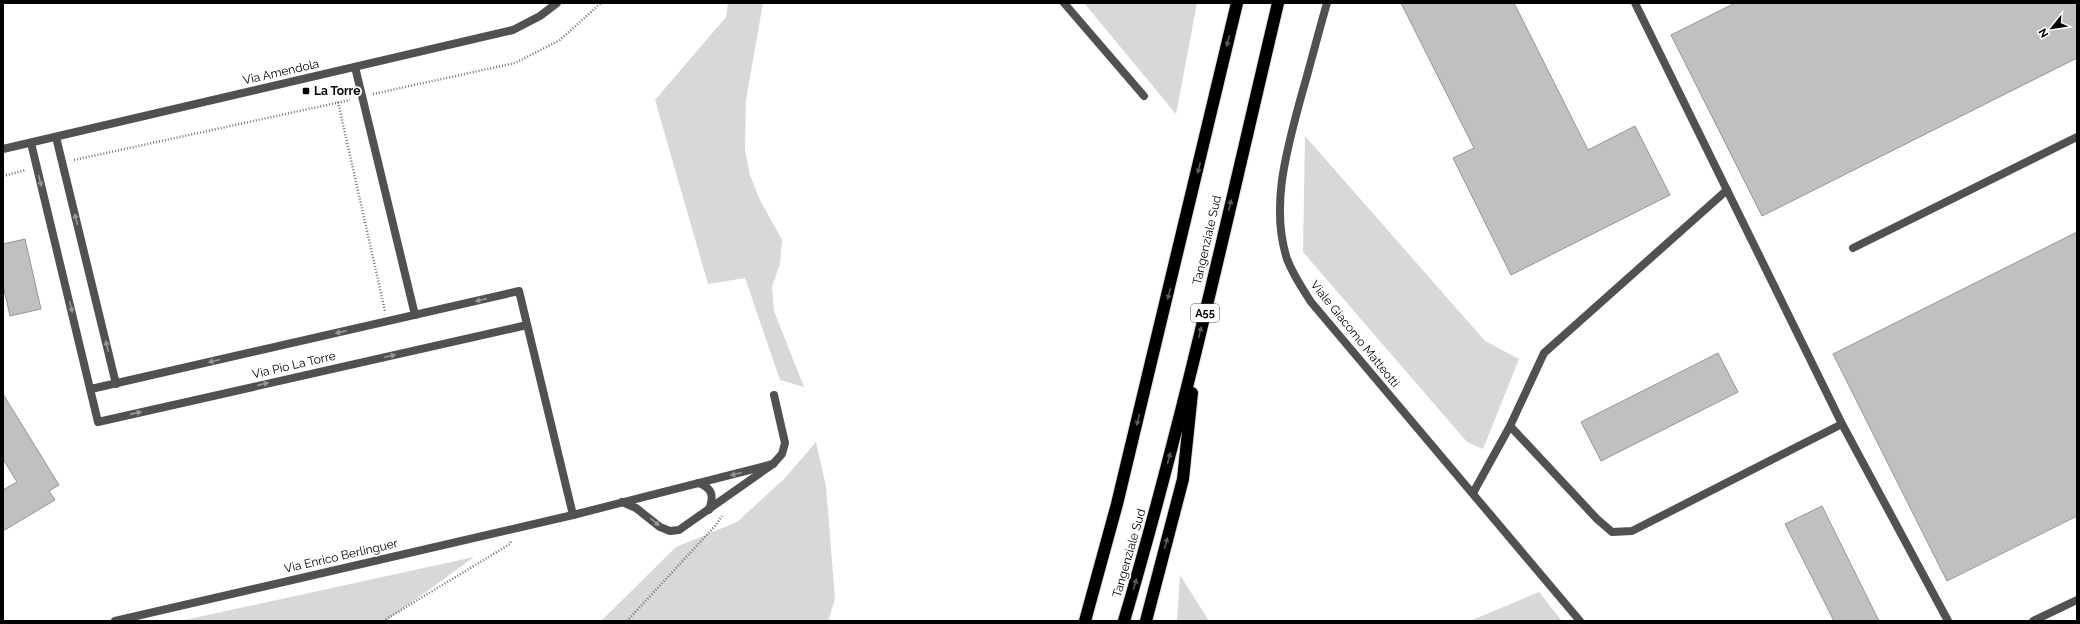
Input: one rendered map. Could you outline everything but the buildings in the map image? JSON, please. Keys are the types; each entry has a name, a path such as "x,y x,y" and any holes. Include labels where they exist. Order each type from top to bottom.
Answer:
{"highway":[{"name":"Tangenziale Sud","path":"1085,621 1117,504 1237,3"},
{"name":"Tangenziale Sud","path":"1124,621 1166,470 1196,353 1278,3"},
{"path":"1146,621 1183,479 1196,353"}],"street":[{"name":"Via Amendola","path":"3,149 513,30 540,16 557,3"},
{"path":"1064,3 1144,96"},
{"name":"Viale Giacomo Matteotti","path":"1327,3 1289,143 1282,177 1280,206 1287,259 1297,281 1311,302 1580,621"},
{"path":"1635,3 1842,424 1948,621"},
{"path":"355,67 415,315"},
{"path":"56,137 116,384"},
{"path":"1853,248 2077,137"},
{"name":"Via Pio La Torre","path":"31,143 90,390 98,422 527,325 519,292 90,390"},
{"path":"1473,493 1510,426 1544,353 1727,190"},
{"path":"527,325 573,515"},
{"path":"622,502 636,508 660,527 670,532 679,530 709,510 773,464 782,454 785,443 774,395"},
{"path":"1510,426 1597,520 1612,532 1632,532 1842,424"},
{"name":"Via Enrico Berlinguer","path":"115,621 573,515 773,464"},
{"path":"698,483 705,486 712,492 713,499 709,510"},
{"path":"2034,621 2077,600"}],"path":[{"path":"366,96 515,63 560,40 601,3"},
{"path":"72,161 354,99"},
{"path":"338,102 387,322"},
{"path":"3,176 37,168"},
{"path":"383,621 510,544 512,529"}],"shaded area":[{"path":"728,3 763,3 746,100 745,150 750,175 759,198 782,240 780,264 772,287 774,311 804,387 780,380 745,278 708,284 655,100 726,17"},
{"path":"1084,3 1197,3 1176,114"},
{"path":"1305,136 1485,341 1519,359 1483,449 1467,442 1303,252"},
{"path":"816,442 826,486 835,599 828,621 601,621 676,547 737,522 785,478"},
{"path":"474,557 386,621 180,621"},
{"path":"1180,575 1209,621 1177,621"},
{"path":"1539,592 1562,621 1470,621"}],"place":[{"name":"La Torre","path":"306,91"}]}
